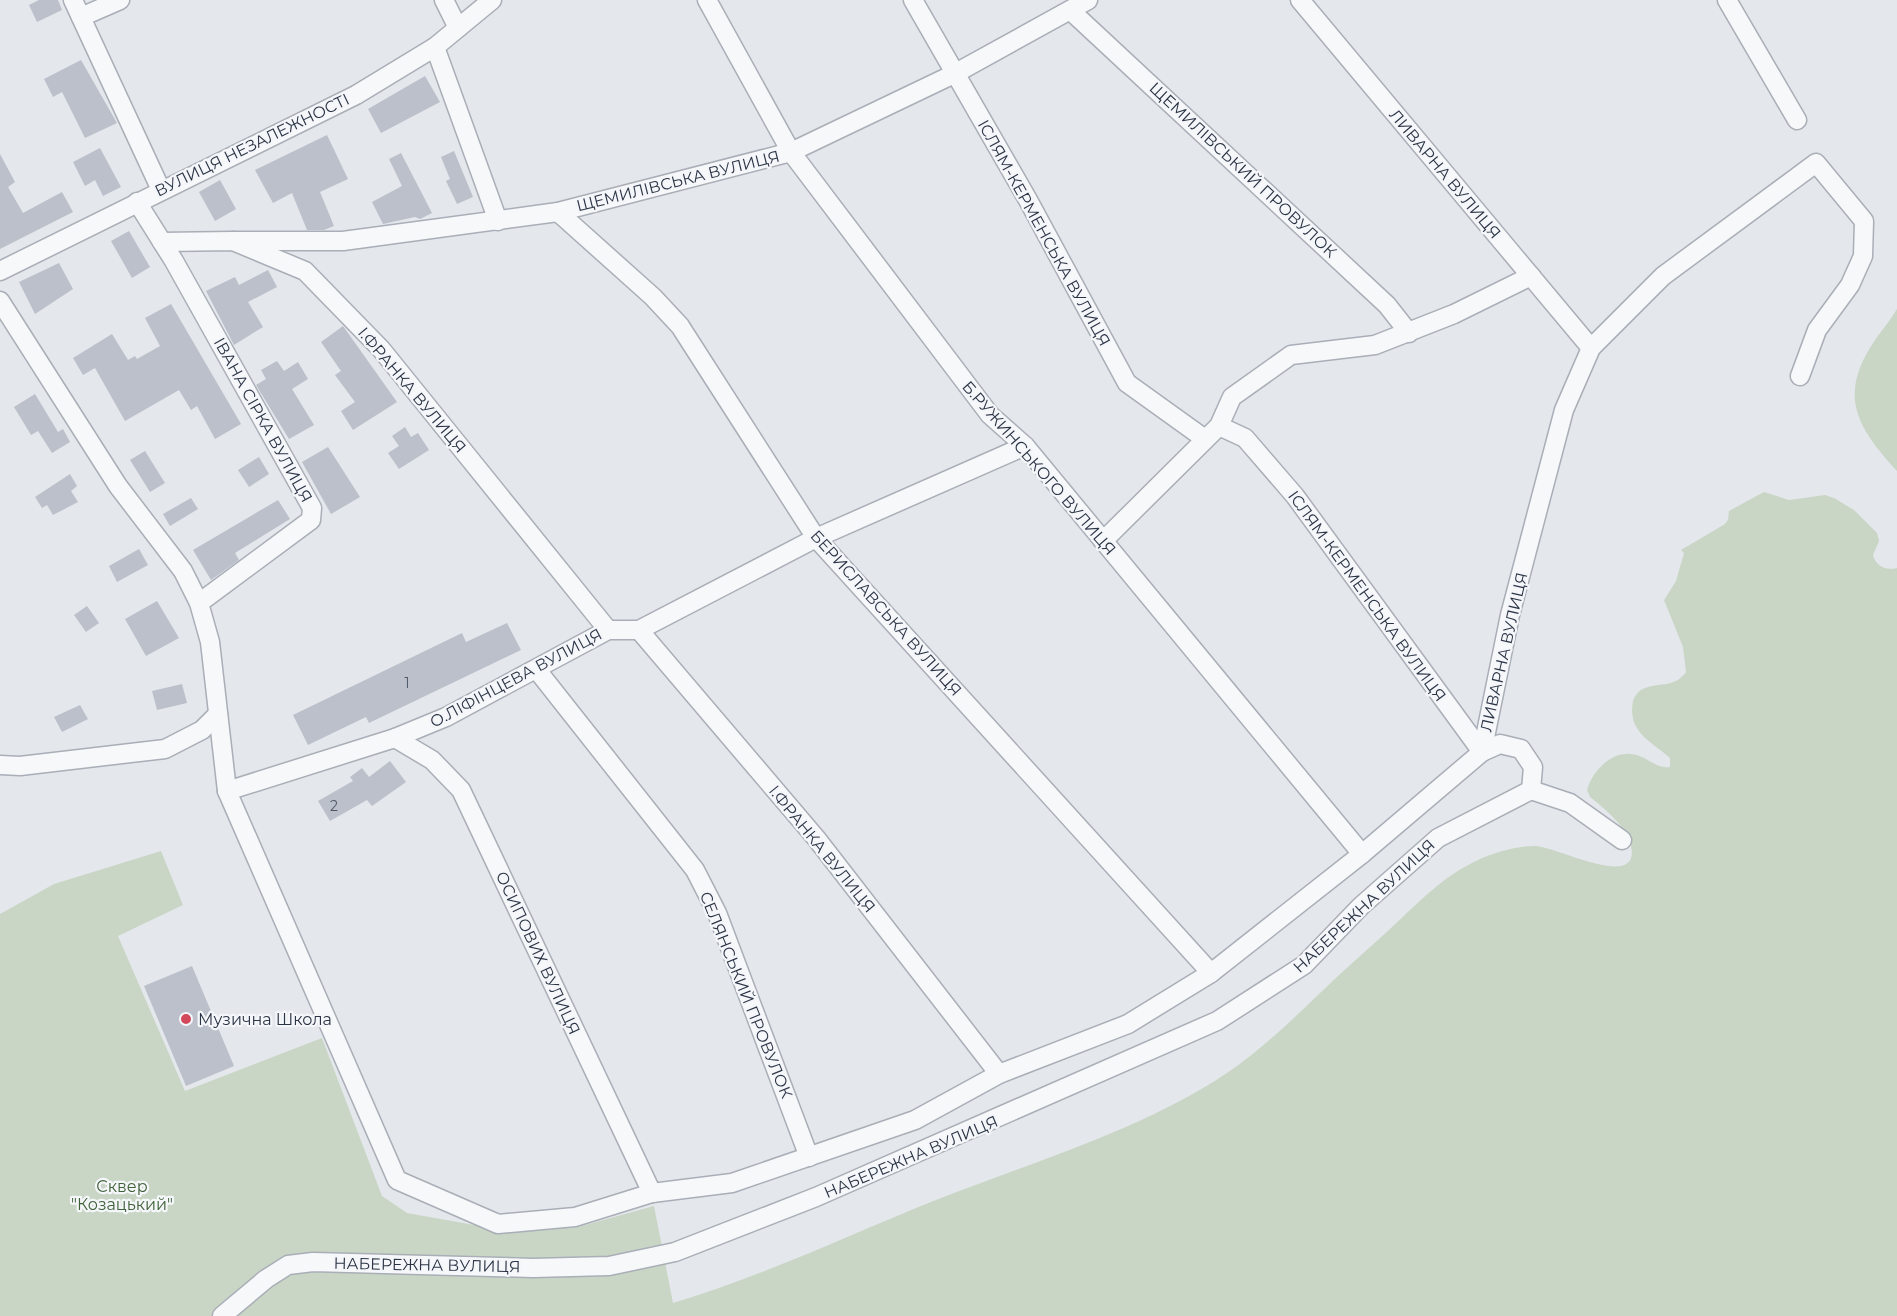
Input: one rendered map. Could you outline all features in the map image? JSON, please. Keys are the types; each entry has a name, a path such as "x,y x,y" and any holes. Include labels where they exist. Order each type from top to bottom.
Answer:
{"street":[{"path":"73,0 160,190"},
{"path":"81,17 120,0"},
{"path":"444,0 458,28"},
{"name":"ВУЛИЦЯ НЕЗАЛЕЖНОСТІ","path":"0,271 356,95 435,47 492,0"},
{"name":"Б.РУЖИНСЬКОГО ВУЛИЦЯ","path":"707,0 791,152 990,416 1025,446 1362,854"},
{"name":"ІСЛЯМ-КЕРМЕНСЬКА ВУЛИЦЯ","path":"913,0 1028,200 1127,383 1206,439"},
{"name":"ЩЕМИЛІВСЬКА ВУЛИЦЯ","path":"234,241 343,241 558,212 791,152 954,74 1088,0"},
{"name":"ЛИВАРНА ВУЛИЦЯ","path":"1300,0 1591,348"},
{"path":"1727,0 1797,120"},
{"name":"ЩЕМИЛІВСЬКИЙ ПРОВУЛОК","path":"1071,11 1387,304 1410,333"},
{"path":"435,47 498,221"},
{"name":"ЛИВАРНА ВУЛИЦЯ","path":"1482,752 1510,615 1564,410 1591,348 1663,276 1816,163 1864,221 1863,256 1850,285 1817,330 1800,376"},
{"name":"ІВАНА СІРКА ВУЛИЦЯ","path":"137,202 162,242 312,508 311,520 199,603"},
{"name":"БЕРИСЛАВСЬКА ВУЛИЦЯ","path":"558,212 654,297 680,326 816,538 1211,973"},
{"name":"І.ФРАНКА ВУЛИЦЯ","path":"162,242 234,241 305,271 381,349 608,630"},
{"path":"1103,541 1219,426 1232,396 1291,355 1375,345 1410,333 1531,276"},
{"path":"0,301 118,486 183,571 199,603 210,642 228,791 397,1180 498,1224 575,1217 652,1193 732,1183 915,1120 999,1074 1128,1023 1211,973 1362,854 1482,752 1500,744 1521,749 1533,767 1531,790 1570,803 1622,840"},
{"name":"ІСЛЯМ-КЕРМЕНСЬКА ВУЛИЦЯ","path":"1219,426 1245,438 1295,496 1482,752"},
{"name":"О.ЛІФІНЦЕВА ВУЛИЦЯ","path":"228,791 395,738 446,717 608,630 639,630 816,538 1025,446"},
{"name":"І.ФРАНКА ВУЛИЦЯ","path":"639,630 816,838 999,1074"},
{"name":"СЕЛЯНСЬКИЙ ПРОВУЛОК","path":"537,670 695,870 717,914 809,1157"},
{"path":"0,765 20,766 165,749 202,730 218,714"},
{"name":"ОСИПОВИХ ВУЛИЦЯ","path":"395,738 432,760 460,790 652,1193"},
{"name":"НАБЕРЕЖНА ВУЛИЦЯ","path":"222,1316 266,1279 288,1265 313,1262 533,1268 609,1266 675,1252 805,1202 1217,1021 1304,965 1361,906 1438,838 1531,790"}],"green space":[{"path":"1897,309 1897,471 1864,428 1855,399 1860,367 1873,343"},
{"name":"Сквер \"Козацький\"","path":"1764,492 1789,500 1825,495 1834,498 1854,510 1877,533 1879,541 1873,555 1876,562 1885,568 1897,568 1897,1316 0,1316 0,914 54,884 161,851 183,905 118,936 185,1091 322,1038 382,1196 407,1213 508,1231 578,1227 654,1206 673,1303 773,1268 936,1200 1086,1144 1195,1093 1257,1051 1431,891 1465,866 1491,854 1535,846 1595,863 1611,866 1623,865 1631,859 1629,839 1615,819 1590,797 1587,790 1589,783 1603,764 1623,754 1636,755 1660,766 1670,767 1670,758 1642,735 1632,712 1633,701 1641,690 1672,683 1686,672 1683,647 1664,600 1676,581 1684,553 1681,550 1725,524 1729,511"}],"building":[{"path":"39,0 58,0 62,10 37,22 29,5"},
{"path":"81,60 117,123 85,138 62,92 53,97 44,79"},
{"path":"425,76 440,102 381,133 368,109"},
{"path":"327,135 348,179 320,192 334,226 324,230 307,230 292,193 273,203 255,170"},
{"path":"100,148 121,187 103,196 95,180 85,186 73,162"},
{"path":"454,151 473,197 457,204 446,181 450,179 441,157"},
{"path":"401,153 432,213 420,219 415,217 383,224 372,202 402,186 389,159"},
{"path":"0,154 15,182 8,187 23,213 62,192 73,212 0,249"},
{"path":"220,180 236,209 215,221 199,192"},
{"path":"129,231 150,267 132,278 111,241"},
{"path":"59,263 73,289 35,314 19,282"},
{"path":"268,270 277,287 248,302 263,327 234,345 206,291 235,277 239,285"},
{"path":"171,304 241,424 215,439 197,406 191,410 179,390 125,421 95,368 83,375 73,358 112,334 128,360 135,356 137,359 160,346 145,318"},
{"path":"343,326 397,402 353,430 341,411 355,402 335,375 341,371 321,342"},
{"path":"277,361 284,371 298,362 308,379 292,389 314,425 289,439 256,385 266,379 261,370"},
{"path":"35,394 58,432 63,429 70,442 52,453 38,431 31,435 14,407"},
{"path":"405,427 411,437 418,433 429,450 399,469 388,453 399,446 392,436"},
{"path":"328,447 360,497 331,514 302,462"},
{"path":"145,451 165,483 150,492 130,460"},
{"path":"259,457 269,474 249,487 238,470"},
{"path":"70,474 77,486 71,491 78,502 53,515 47,505 42,508 35,497"},
{"path":"191,498 198,509 170,526 163,514"},
{"path":"278,500 290,519 235,553 239,560 211,580 193,550"},
{"path":"139,549 148,565 117,582 109,566"},
{"path":"157,601 179,638 146,656 125,619"},
{"path":"87,606 99,623 86,632 74,615"},
{"path":"507,623 521,650 369,723 366,717 308,745 293,715 462,633 466,642"},
{"path":"182,684 187,703 157,710 152,691"},
{"path":"80,705 88,719 62,732 54,717"},
{"path":"390,761 406,782 372,806 367,800 330,821 318,801 353,781 350,777 362,768 369,777"},
{"name":"Музична Школа","path":"192,966 234,1066 186,1086 144,986"}],"place":[{"name":"Музична Школа","path":"186,1019"}]}
